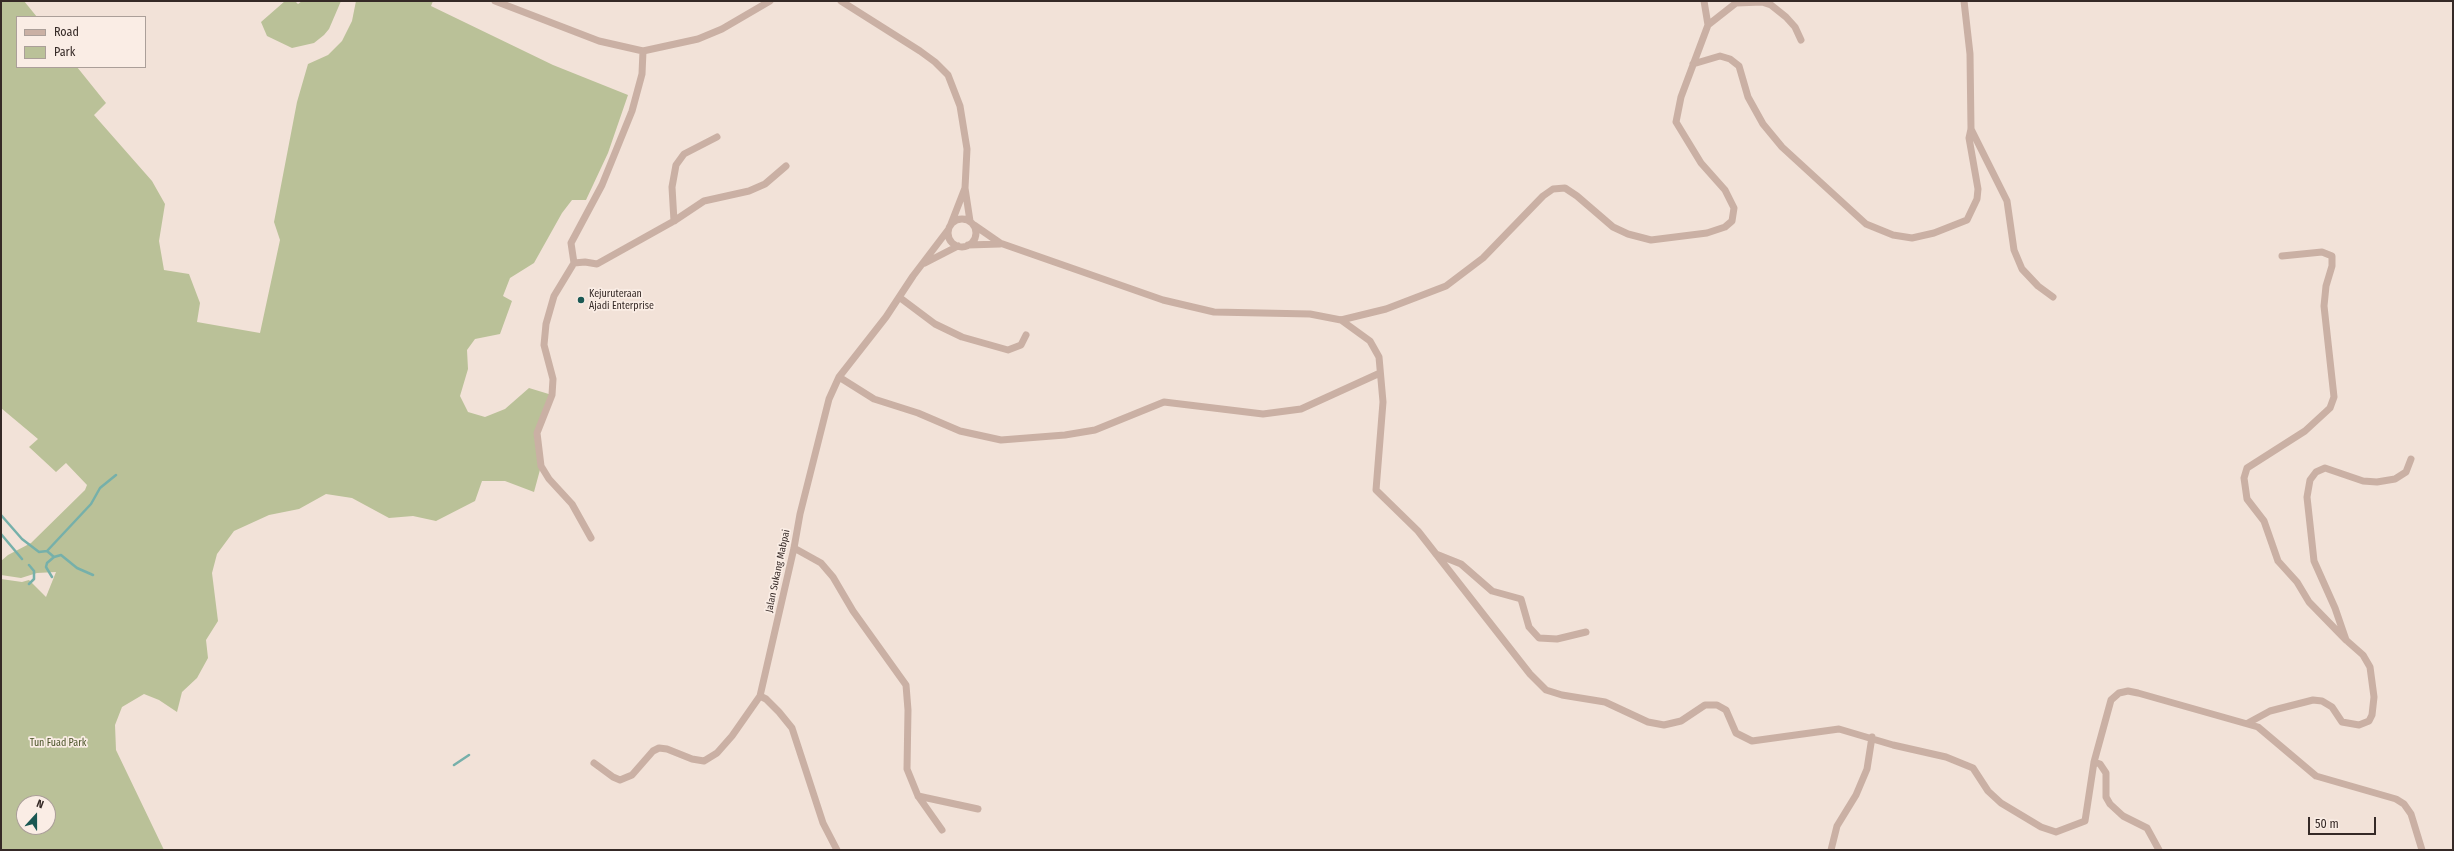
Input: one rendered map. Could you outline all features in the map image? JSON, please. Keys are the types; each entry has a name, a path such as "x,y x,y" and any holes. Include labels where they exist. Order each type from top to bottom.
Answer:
{"street":[{"path":"495,1 598,41 643,51 698,39 722,29 770,1"},
{"name":"Jalan Sukang Mabpai","path":"841,1 920,51 935,62 948,75 960,106 966,133 964,188 972,223"},
{"path":"1000,244 958,246 950,240 950,227 960,219 972,223 1000,244 1163,300 1214,312 1310,314 1341,320 1386,309 1446,286 1484,258 1543,196 1553,189 1565,188 1613,227 1628,234 1650,240 1694,235 1725,227 1732,221 1734,208 1724,190 1701,163 1676,122 1681,97 1708,25 1704,1"},
{"path":"1693,64 1720,56 1730,59 1739,66 1748,97 1763,124 1782,147 1866,224 1893,235 1912,238 1934,233 1967,220 1975,207 1978,189 1969,138 1971,129 1970,54 1964,1"},
{"path":"1708,25 1736,3 1762,2 1772,5 1786,17 1795,27 1801,40"},
{"path":"591,538 572,504 549,479 541,466 538,438 552,396 553,379 544,345 549,308 574,263 572,243 602,186 632,111 642,74 643,51"},
{"path":"1971,129 2007,201 2014,250 2022,269 2038,286 2053,297"},
{"path":"674,221 672,187 676,165 684,154 717,136"},
{"path":"574,263 585,262 597,264 674,221 704,201 749,191 765,184 786,166"},
{"name":"Jalan Sukang Mabpai","path":"594,763 613,777 620,780 632,775 653,751 659,748 667,749 692,759 704,761 717,753 732,736 760,696 794,548 800,514 825,414 839,377 886,317 950,227 964,188"},
{"path":"966,246 972,242 976,236 972,223"},
{"name":"Jalan Sukang Mabpai","path":"922,265 958,246"},
{"path":"2248,723 2270,711 2313,700 2322,701 2332,707 2342,722 2359,725 2369,721 2372,715 2374,697 2370,667 2363,655 2346,640 2309,602 2297,582 2278,561 2264,521 2247,499 2244,478 2247,468 2305,431 2330,408 2334,397 2324,306 2326,286 2332,266 2332,256 2322,252 2282,256"},
{"path":"899,297 935,324 968,339 1008,350 1021,345 1026,335"},
{"path":"1341,320 1375,346 1379,357 1382,402 1376,490 1418,531 1530,674 1546,690 1562,695 1605,702 1648,722 1664,725 1681,721 1705,705 1717,705 1726,710 1736,732 1752,741 1839,729 1872,737 1893,745 1964,763 1973,768 1988,791 2001,803 2041,827 2056,832 2085,821 2094,762 2110,700 2119,693 2128,691 2138,692 2248,723 2266,732 2316,776 2396,799 2404,804 2411,814 2422,850"},
{"path":"839,377 874,399 918,413 960,431 1001,440 1065,435 1095,430 1164,402 1264,414 1301,409 1380,373"},
{"path":"2346,640 2335,608 2314,561 2307,497 2310,480 2316,472 2325,468 2363,480 2377,482 2395,479 2406,472 2410,459"},
{"path":"794,548 822,563 833,577 853,611 906,685 908,710 908,769 918,796 942,830"},
{"path":"1436,554 1461,564 1492,591 1521,599 1529,628 1539,638 1550,640 1574,636 1586,632"},
{"path":"760,696 766,699 780,712 792,728 823,823 837,850"},
{"path":"1831,850 1838,826 1856,795 1868,769 1872,737"},
{"path":"2094,762 2100,764 2106,773 2106,797 2110,804 2123,816 2146,828 2159,850"},
{"path":"918,796 978,809"}],"green space":[{"name":"Tun Fuad Park","path":"1,1 24,1 36,16 16,16 16,68 78,68 106,103 94,115 152,181 165,204 159,241 164,270 189,274 200,303 197,322 260,333 280,240 274,222 297,102 308,64 328,55 342,41 352,21 356,1 433,1 431,6 553,65 628,95 608,153 586,200 572,200 562,213 534,263 510,278 503,296 512,301 500,334 475,339 467,350 468,369 460,396 468,412 485,417 505,409 529,388 552,395 537,433 541,466 534,492 505,481 482,481 475,501 436,521 413,516 389,518 352,498 326,494 299,509 269,515 234,531 217,554 212,573 218,621 206,640 208,658 197,678 182,692 177,712 159,700 144,694 122,707 115,725 116,750 164,850 1,850 1,579 22,582 29,580 46,597 56,572 37,573 21,578 1,575 1,561 8,555 31,543 85,490 87,485 66,463 56,472 29,447 38,439 1,408"},
{"path":"285,1 295,1 298,4 302,1 341,1 329,29 324,35 314,43 292,48 267,36 261,22"}],"waterway":[{"path":"47,551 91,504 100,488 116,475"},
{"path":"1,515 22,539 39,552 47,551 54,557 61,555 77,568 93,575"},
{"path":"1,534 22,559"},
{"path":"52,577 46,567 47,563 54,557"},
{"path":"29,565 34,571 34,579 29,584"},
{"path":"454,765 469,755"}],"place":[{"name":"Kejuruteraan Ajadi Enterprise","path":"581,300"}]}
